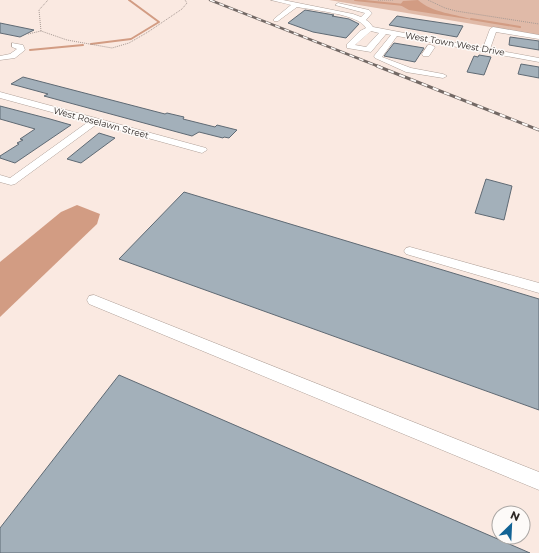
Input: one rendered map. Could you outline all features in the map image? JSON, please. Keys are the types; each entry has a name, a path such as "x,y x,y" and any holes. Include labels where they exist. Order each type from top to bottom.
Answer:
{"street":[{"path":"274,0 295,5 311,4 340,13 365,17"},
{"path":"329,3 364,9 369,13 365,17"},
{"path":"276,20 295,5"},
{"path":"365,17 370,29 363,32 350,46 368,50 382,34"},
{"name":"West Town West Drive","path":"370,29 539,60"},
{"path":"486,50 493,29 539,36"},
{"path":"395,34 378,56 379,58 409,70 443,76"},
{"path":"416,37 412,43 466,53"},
{"path":"0,58 12,56 21,50 20,47 15,45"},
{"path":"426,54 431,47"},
{"name":"West Roselawn Street","path":"0,95 202,150"},
{"path":"0,178 11,182 95,121"},
{"path":"410,251 539,288"},
{"path":"94,300 539,481"}],"path":[{"path":"41,31 39,10 48,0"},
{"path":"28,34 41,31 49,35 98,47 112,48 132,41 182,9 187,3 185,0"},
{"path":"378,0 394,0"},
{"path":"428,0 438,6 456,11 539,24"}],"shaded area":[{"path":"329,0 539,0 539,35"},
{"path":"418,0 430,8 474,20 409,10 400,5 403,1"},
{"path":"77,205 100,214 97,224 0,317 0,262 61,212"}],"building":[{"path":"305,10 334,15 332,16 349,19 359,24 346,38 313,32 288,23"},
{"path":"397,16 463,26 457,37 389,25"},
{"path":"0,23 34,30 20,37 0,33"},
{"path":"510,37 539,41 539,50 509,45"},
{"path":"394,43 424,48 415,62 384,56"},
{"path":"479,55 491,57 484,75 467,72 474,56 478,57"},
{"path":"521,64 539,67 539,78 518,74"},
{"path":"23,77 165,114 167,113 184,117 183,119 215,127 217,125 237,130 229,138 199,132 192,136 44,96 48,94 11,84"},
{"path":"0,106 71,125 15,163 0,158 0,156 19,144 17,143 23,140 20,139 35,129 0,119"},
{"path":"99,133 115,138 81,163 67,159"},
{"path":"486,179 512,186 504,220 475,213"},
{"path":"184,192 539,299 539,410 119,259"},
{"path":"119,375 491,536 491,545 512,545 530,553 0,553 0,528"}],"waterway":[{"path":"91,44 131,39 159,22 129,0"},
{"path":"355,0 404,5"},
{"path":"471,19 520,27"},
{"path":"30,50 83,45"}],"railway":[{"path":"210,0 380,67"},
{"path":"377,66 539,130"}]}
